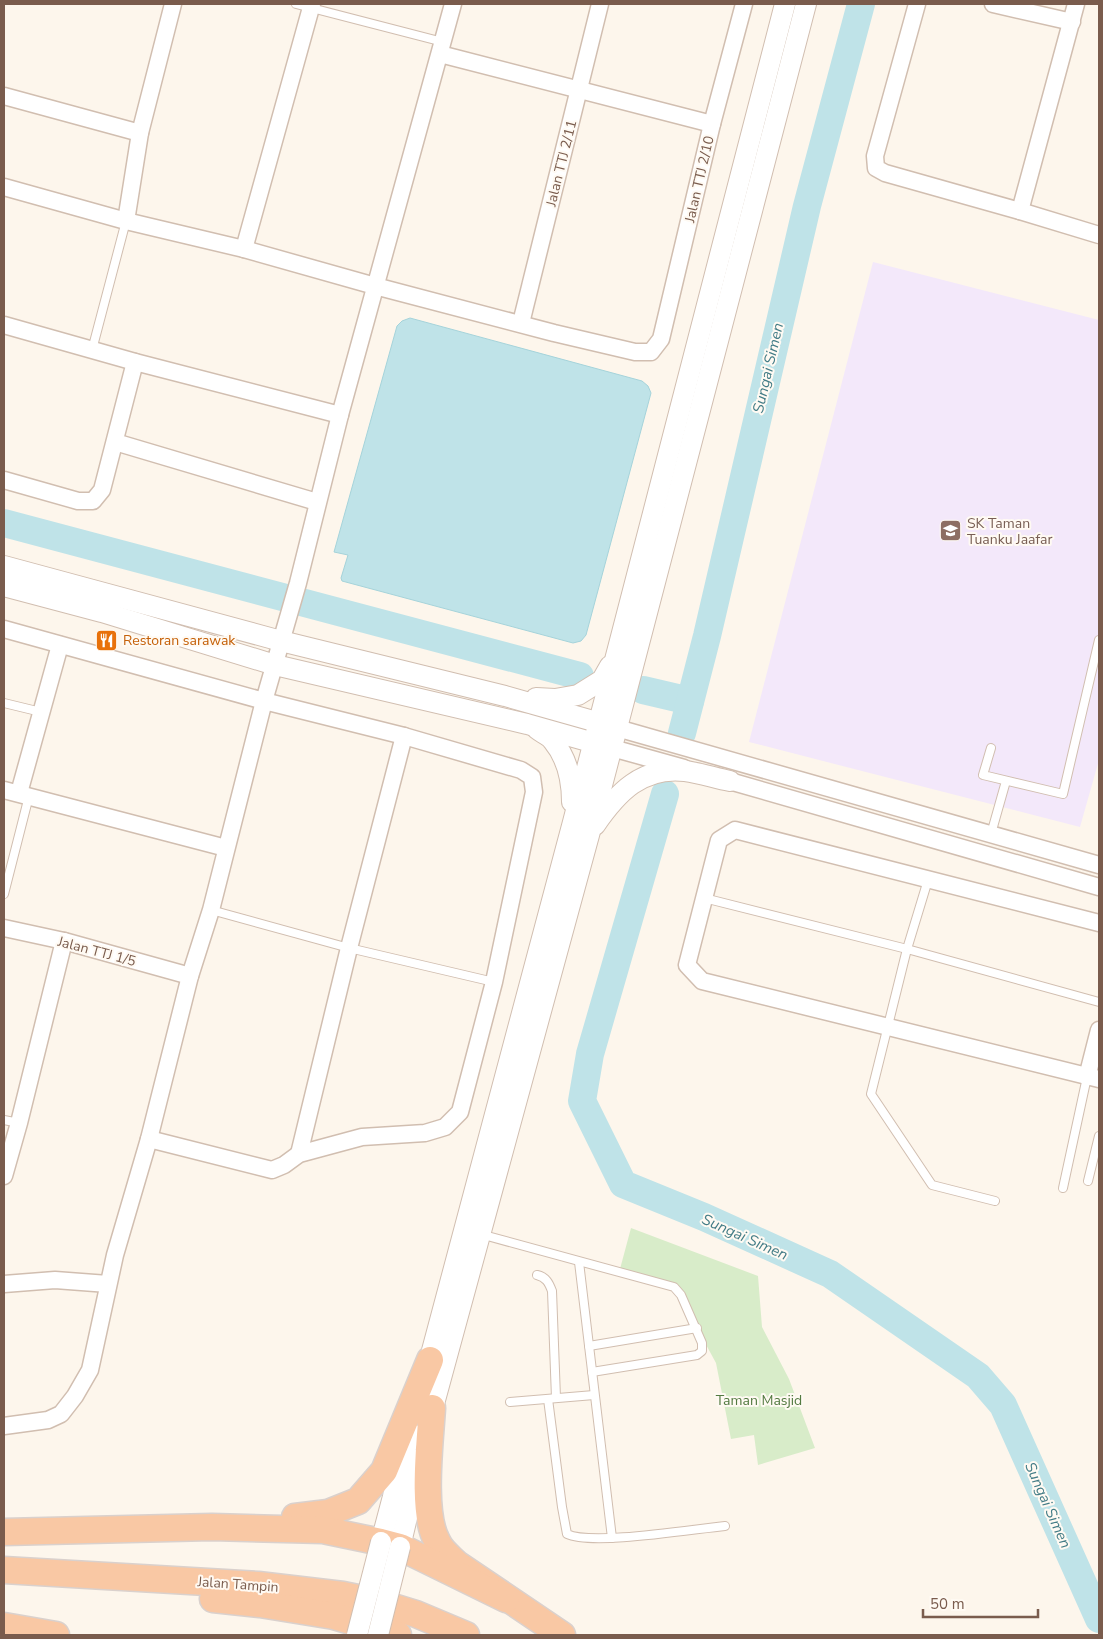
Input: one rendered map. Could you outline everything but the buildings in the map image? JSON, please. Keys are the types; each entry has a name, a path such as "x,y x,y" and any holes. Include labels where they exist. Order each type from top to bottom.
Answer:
{"highway":[{"path":"212,1528 328,1513 358,1501 384,1471 430,1360"},
{"path":"432,1408 428,1482 431,1527 437,1542 457,1564 506,1599 562,1635"},
{"path":"4,1532 212,1528 323,1530 391,1544 506,1599"},
{"name":"Jalan Tampin","path":"4,1570 258,1585 342,1595 377,1602 416,1614 466,1635"},
{"name":"Jalan Tampin","path":"4,1587 150,1593 260,1604 334,1616 398,1635"},
{"path":"4,1626 56,1635"}],"street":[{"path":"126,221 140,133 173,4"},
{"path":"4,1426 48,1420 61,1414 75,1396 90,1370 108,1284 149,1139 190,976 210,910 264,701 298,583 375,286 453,4"},
{"name":"Jalan TTJ 2/11","path":"522,323 600,4"},
{"name":"Jalan TTJ 2/10","path":"522,323 635,352 651,352 661,339 712,124 744,4"},
{"path":"608,725 616,654 785,4"},
{"path":"357,1635 391,1544 432,1408 472,1231 503,1116 573,822 608,725 806,4"},
{"path":"917,4 875,156 876,168 885,173 1099,235"},
{"path":"992,4 1072,22"},
{"path":"1020,211 1076,4"},
{"path":"244,249 307,5"},
{"path":"442,48 578,90 712,124"},
{"path":"4,96 140,133"},
{"path":"4,188 522,323"},
{"path":"4,325 340,416"},
{"path":"4,480 78,501 93,501 102,490 135,362"},
{"path":"115,442 318,502"},
{"path":"4,566 281,641 504,696 1099,865"},
{"path":"4,586 102,612 275,665 527,724 1099,886"},
{"path":"4,629 264,701 404,736 521,770 532,778 534,792 494,982 460,1112 445,1127 425,1132 362,1137 299,1154 272,1170 149,1139"},
{"path":"60,645 17,793 226,848"},
{"path":"504,696 555,699 578,695 602,680 616,654"},
{"path":"527,724 553,740 568,767 572,785 573,822"},
{"path":"299,1154 349,948 404,736"},
{"path":"503,1116 589,835 602,745"},
{"path":"589,835 602,814 620,793 651,773 684,771 730,781"},
{"path":"1099,923 735,830 719,840 686,965 702,982 1093,1078 1099,1030"},
{"name":"Jalan TTJ 1/5","path":"4,928 64,941 190,976"},
{"path":"4,1176 11,1122 64,941"},
{"path":"378,1635 391,1544 430,1360 472,1231"},
{"path":"4,1284 55,1280 108,1284"}],"lane":[{"path":"307,5 442,48"},
{"path":"92,350 126,221"},
{"path":"991,748 984,775 1063,794 1099,640"},
{"path":"4,702 41,712"},
{"path":"991,834 1006,781"},
{"path":"4,894 17,793"},
{"path":"928,880 907,949 871,1094 932,1185 995,1201"},
{"path":"704,898 907,949 1099,1002"},
{"path":"210,910 349,948 494,982"},
{"path":"1063,1188 1093,1078"},
{"path":"1088,1181 1099,1136"},
{"path":"472,1231 674,1287 681,1295 697,1328 702,1343 702,1351 697,1355 592,1372"},
{"path":"579,1262 612,1538"},
{"path":"538,1275 542,1276 549,1283 552,1291 552,1398 562,1507 567,1534 574,1537 612,1538 725,1526"},
{"path":"589,1346 697,1328"},
{"path":"510,1402 594,1395"}],"shaded area":[{"name":"SK Taman Tuanku Jaafar","path":"873,262 1099,320 1099,760 1080,827 749,742"}],"green space":[{"name":"Taman Masjid","path":"631,1228 758,1276 762,1327 789,1379 815,1448 758,1465 754,1435 731,1439 716,1363 673,1284 620,1269"}],"water":[{"path":"410,318 642,381 648,386 651,393 586,635 581,641 573,643 342,581 341,578 348,555 334,552 397,326 402,321"}],"waterway":[{"name":"Sungai Simen","path":"682,733 707,636 807,206 861,4"},
{"path":"4,523 580,676"},
{"path":"643,690 690,701"},
{"name":"Sungai Simen","path":"665,794 590,1054 582,1101 623,1184 704,1217 830,1274 978,1376 1003,1405 1099,1619"}],"place":[{"name":"SK Taman Tuanku Jaafar","path":"951,531"},
{"name":"Restoran sarawak","path":"107,640"}]}
